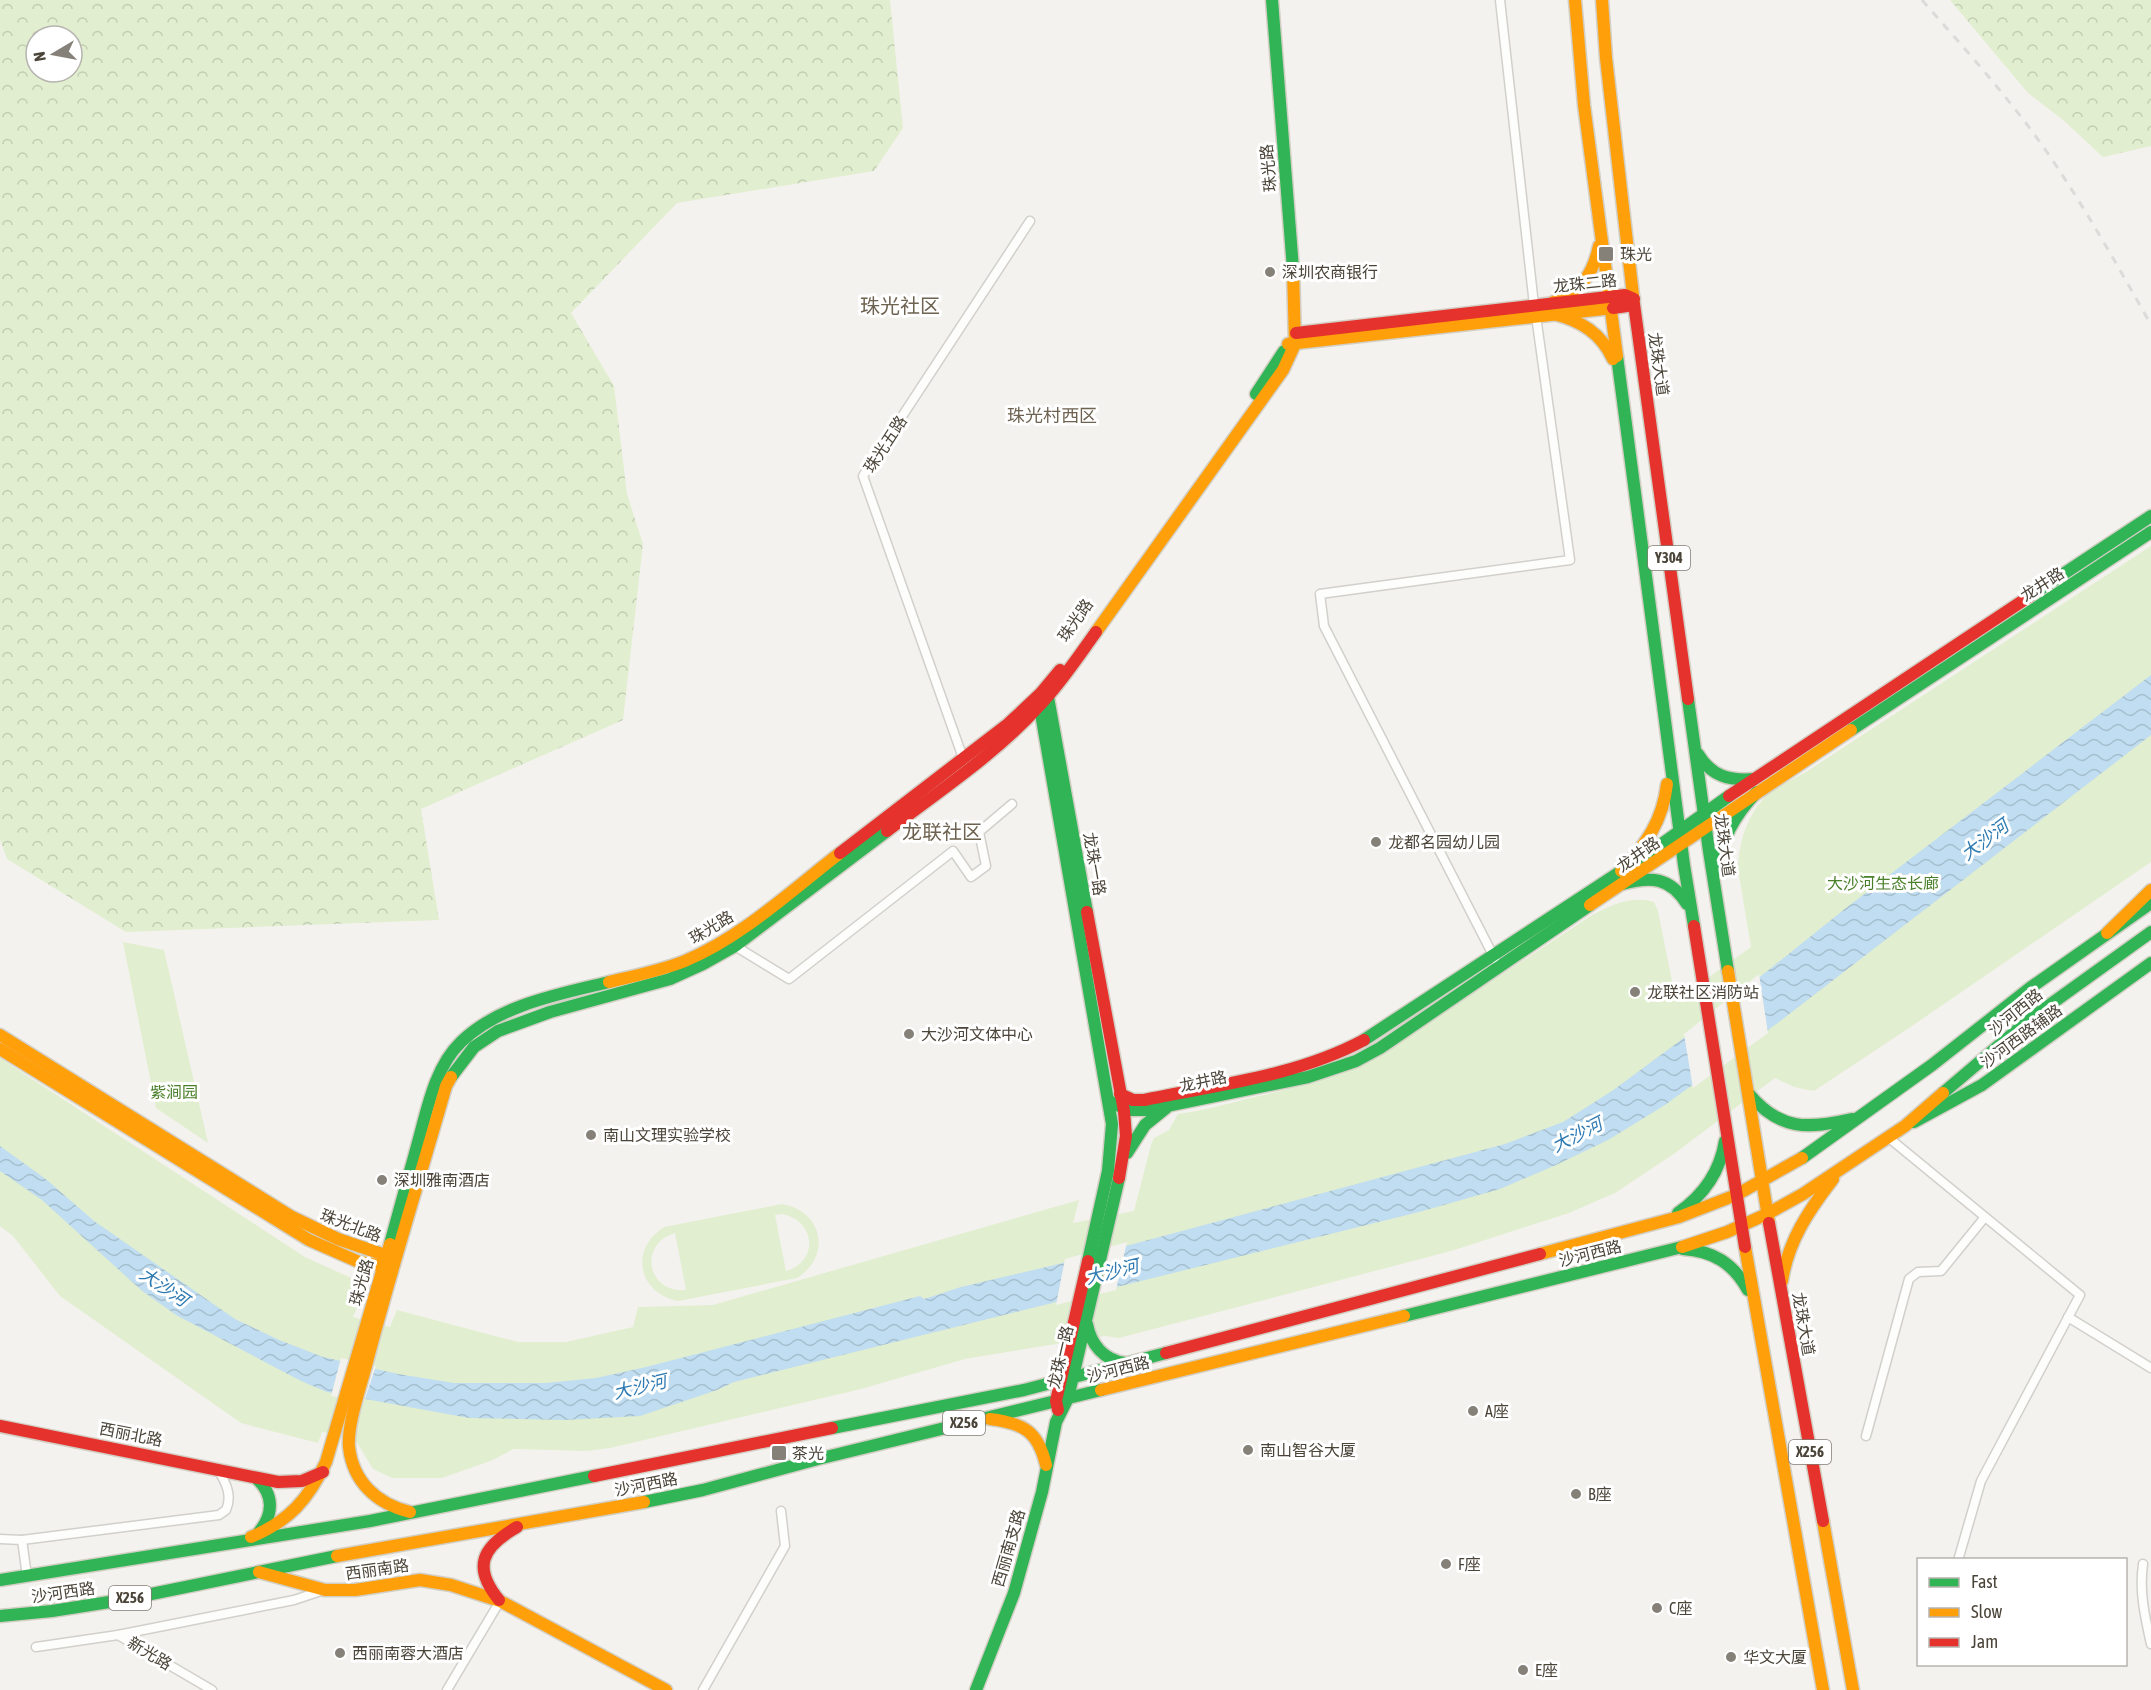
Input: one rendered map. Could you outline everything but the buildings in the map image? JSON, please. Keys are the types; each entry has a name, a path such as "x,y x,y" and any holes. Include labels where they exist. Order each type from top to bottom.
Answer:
{"main road":[{"name":"珠光路","path":"387,1263 446,1086 467,1053 497,1031 518,1022 669,979 690,971 735,946 997,747 1039,708 1044,696 1283,370 1293,340 1295,300 1272,0"},
{"path":"1575,0 1584,105 1600,236 1680,838 1736,1195"},
{"name":"龙珠大道","path":"1602,0 1606,58 1634,299 1714,883 1767,1214 1852,1690"},
{"path":"1600,236 1592,272 1582,286 1553,309 1587,325 1600,337 1611,354 1619,374"},
{"name":"龙珠二路","path":"1293,340 1609,302 1625,295 1634,299"},
{"name":"龙井路","path":"1705,822 1754,779 2151,516"},
{"name":"龙井路","path":"1123,1109 1137,1111 1308,1077 1356,1061 1380,1047 1622,871 1757,792 2151,532"},
{"name":"珠光路","path":"414,1512 397,1510 371,1496 354,1470 350,1457 350,1433 371,1328 387,1263 433,1091 445,1062 465,1038 477,1029 513,1011 667,967 717,946 1044,696"},
{"name":"龙珠一路","path":"1044,696 1123,1109 1126,1136 1123,1162 1073,1376 1061,1403"},
{"name":"龙珠一路","path":"1039,708 1112,1124 1110,1160 1060,1379 1061,1403"},
{"path":"1694,743 1705,765 1712,772 1728,779 1754,779"},
{"path":"1622,871 1646,845 1662,814 1666,797 1668,746"},
{"path":"1714,883 1717,862 1727,830 1742,806 1757,792"},
{"name":"龙井路","path":"1120,1094 1134,1100 1151,1099 1288,1070 1328,1056 1373,1035 1622,884 1680,838"},
{"path":"1622,884 1648,878 1660,880 1678,891 1692,914"},
{"path":"2107,933 2151,890"},
{"name":"沙河西路","path":"0,1580 414,1512 1012,1392 1663,1221 1736,1195 1797,1162 1932,1065 2030,988 2151,903"},
{"name":"沙河西路","path":"0,1616 111,1602 258,1571 703,1490 983,1418 1061,1403 1666,1252 1742,1226 1767,1214 1888,1138 2030,1019 2151,932"},
{"name":"沙河西路辅路","path":"1905,1126 1982,1085 2151,963"},
{"name":"珠光北路","path":"0,1035 292,1217 387,1263"},
{"name":"珠光北路","path":"0,1050 294,1232 352,1260 387,1263"},
{"path":"1748,1092 1764,1112 1775,1120 1794,1126 1829,1124 1865,1113"},
{"path":"1109,1101 1123,1109"},
{"path":"1123,1162 1133,1142 1148,1122 1173,1104"},
{"path":"1663,1221 1692,1203 1711,1181 1724,1149 1726,1130"},
{"path":"1781,1292 1788,1254 1802,1224 1827,1187 1847,1165"},
{"name":"X256","path":"1736,1195 1823,1690"},
{"name":"X256","path":"1666,1252 1697,1250 1711,1253 1727,1261 1743,1280 1756,1313"},
{"path":"1087,1317 1088,1332 1096,1346 1111,1360 1125,1363"},
{"name":"珠光路","path":"236,1542 255,1536 278,1523 300,1506 315,1488 323,1472 371,1328"},
{"name":"西丽南支路","path":"976,1690 990,1658 1031,1534 1051,1448 1053,1428 1061,1403"},
{"path":"983,1418 1009,1420 1029,1430 1041,1445 1046,1468"},
{"name":"西丽北路","path":"0,1426 290,1483 311,1479 323,1472"},
{"path":"255,1536 269,1519 271,1503 267,1488 256,1477"},
{"path":"500,1601 486,1582 483,1562 485,1552 497,1539 531,1521"},
{"name":"西丽南路","path":"258,1571 325,1590 355,1590 429,1580 500,1601 666,1690"}],"street":[{"path":"1496,961 1324,626 1320,594 1570,560 1535,311 1500,0"},
{"name":"珠光五路","path":"963,758 863,476 1030,221"},
{"path":"735,946 789,979 953,851 971,877 986,866 979,832 1012,804"},
{"path":"1888,1138 2080,1294 1981,1481 1959,1557"},
{"path":"1866,1436 1910,1279 1918,1272 1941,1271 1985,1217"},
{"path":"2068,1317 2151,1368"},
{"path":"0,1539 22,1539 219,1515 226,1510 229,1497 228,1488 216,1468"},
{"path":"703,1690 785,1546 781,1511"},
{"path":"22,1539 27,1576"},
{"path":"2143,1564 2142,1598 2151,1644"},
{"path":"36,1647 118,1635 294,1600 325,1590"},
{"path":"447,1690 500,1601"},
{"name":"新光路","path":"118,1635 212,1690"}],"green space":[{"path":"0,0 890,0 903,128 874,171 677,203 571,313 614,386 627,494 643,544 623,720 421,809 439,920 126,932 7,859 0,840"},
{"path":"1950,0 2151,0 2151,146 2103,157 2063,120 2028,93"},
{"name":"大沙河生态长廊","path":"2151,546 2151,862 1814,1091 1794,1087 1775,1078 1675,1153 1615,1193 1569,1213 1451,1251 1119,1338 1105,1336 965,1359 861,1389 610,1448 587,1451 513,1449 493,1460 442,1478 392,1478 373,1469 353,1436 322,1432 318,1443 241,1423 60,1296 13,1236 0,1226 0,1058 305,1257 360,1282 360,1301 353,1317 390,1327 397,1310 518,1342 566,1342 633,1327 638,1307 713,1305 1079,1200 1073,1223 1134,1211 1154,1138 1169,1130 1178,1114 1212,1108 1301,1085 1368,1060 1386,1051 1592,915 1614,905 1630,900 1654,902 1658,911 1676,1001 1751,947 1738,869 1739,859 1742,840 1753,812 1770,792 1806,772"},
{"name":"紫涧园","path":"123,942 164,950 208,1143 156,1108"},
{"path":"782,1204 796,1208 807,1215 818,1235 818,1247 815,1258 808,1269 797,1278 678,1301 654,1289 643,1269 646,1247 653,1236 664,1227","holes":["782,1214 801,1224 807,1232 809,1241 804,1259 797,1266 786,1271 775,1215","675,1233 686,1290 672,1289 662,1284 655,1276 652,1267 652,1257 656,1247 663,1239"]}],"water":[{"name":"大沙河","path":"2151,675 2151,735 1779,1022 1665,1105 1608,1140 1500,1189 1419,1212 734,1382 640,1416 564,1420 469,1418 327,1392 301,1381 176,1315 141,1290 42,1200 0,1171 0,1146 47,1180 94,1221 235,1319 279,1340 323,1357 398,1374 454,1383 546,1383 596,1378 646,1367 920,1296 924,1299 961,1287 1059,1264 1505,1144 1563,1122 1612,1091 1681,1040 1846,908"}],"pier":[{"path":"1759,974 1768,1033 1693,1088 1684,1034"},
{"path":"1127,1242 1116,1290 1056,1305 1065,1259"},
{"path":"341,1358 376,1366 364,1402 331,1396"}],"railway":[{"path":"1922,0 2033,132 2088,216 2151,325"}],"traffic: fast":[{"path":"1272,0 1293,269"},
{"path":"1256,394 1284,351"},
{"path":"1617,356 1694,926"},
{"path":"2030,596 2151,516"},
{"path":"1851,730 2151,532"},
{"path":"1048,697 1087,912"},
{"path":"1688,699 1728,971"},
{"path":"1039,702 1112,1124 1108,1171 1088,1261"},
{"path":"1698,754 1709,767 1722,776 1754,779"},
{"path":"1715,872 1721,849 1730,829 1757,792"},
{"path":"1364,1040 1652,851 1729,796"},
{"path":"451,1077 474,1047 498,1031 550,1012 670,979 735,946 887,831"},
{"path":"1622,884 1642,880 1659,881 1674,888 1687,904"},
{"path":"1802,1158 1932,1065 2030,988 2151,903"},
{"path":"1109,1101 1128,1110 1147,1110 1308,1077 1356,1061 1380,1048 1590,905"},
{"path":"1943,1093 2030,1019 2151,932"},
{"path":"1914,1122 1982,1085 2151,963"},
{"path":"390,1244 428,1105 438,1077 452,1052 476,1029 511,1010 609,982"},
{"path":"1749,1094 1772,1115 1796,1124 1822,1125 1852,1119"},
{"path":"1127,1153 1145,1125 1166,1108"},
{"path":"1678,1213 1696,1199 1715,1173 1725,1141"},
{"path":"976,1690 1014,1593 1042,1492 1056,1422 1068,1398 1119,1178"},
{"path":"1404,1316 1682,1247"},
{"path":"1683,1249 1704,1252 1721,1260 1736,1272 1748,1290"},
{"path":"1087,1324 1095,1345 1111,1359 1125,1363"},
{"path":"832,1428 1024,1390 1166,1353"},
{"path":"644,1502 703,1490 818,1459 1101,1390"},
{"path":"0,1580 370,1521 594,1476"},
{"path":"256,1478 266,1491 270,1504 267,1518 259,1532"},
{"path":"0,1616 52,1611 122,1600 337,1556"}],"traffic: slow":[{"path":"1575,0 1584,105 1617,356"},
{"path":"1602,0 1606,58 1634,304"},
{"path":"1552,303 1571,293 1584,281 1593,266 1599,246"},
{"path":"1096,632 1283,370 1295,344 1293,269"},
{"path":"1288,344 1613,308"},
{"path":"1554,314 1573,320 1589,329 1603,342 1613,359"},
{"path":"1590,905 1851,730"},
{"path":"1621,871 1652,831 1662,809 1667,784"},
{"path":"609,982 666,968 706,951 766,912 840,853"},
{"path":"2107,933 2151,890"},
{"path":"1728,971 1769,1223"},
{"path":"0,1035 292,1217 338,1239 385,1255 389,1261"},
{"path":"0,1049 309,1240 359,1262 390,1267"},
{"path":"410,1512 377,1497 361,1481 351,1460 350,1426 446,1086 451,1077"},
{"path":"1682,1247 1727,1232 1803,1194 1905,1126 1943,1093"},
{"path":"1540,1254 1679,1217 1736,1195 1802,1158"},
{"path":"1782,1281 1794,1239 1833,1179"},
{"path":"251,1537 276,1524 296,1508 312,1488 326,1462 390,1244"},
{"path":"1745,1247 1823,1690"},
{"path":"1101,1390 1404,1316"},
{"path":"990,1419 1012,1423 1027,1431 1039,1444 1046,1465"},
{"path":"337,1556 644,1502"},
{"path":"1823,1521 1853,1690"},
{"path":"259,1572 325,1590 355,1590 420,1580 451,1585 500,1601 666,1690"}],"traffic: jam":[{"path":"1296,333 1625,295 1634,299 1627,306 1613,308"},
{"path":"1634,304 1688,699"},
{"path":"1729,796 2030,596"},
{"path":"887,831 966,771 1023,723 1055,688 1096,632"},
{"path":"840,853 1008,724 1040,694 1060,670"},
{"path":"1087,912 1124,1111 1126,1136 1119,1178"},
{"path":"1694,926 1745,1247"},
{"path":"1120,1094 1133,1100 1144,1100 1256,1078 1312,1062 1364,1040"},
{"path":"1769,1223 1823,1521"},
{"path":"1166,1353 1540,1254"},
{"path":"1058,1410 1056,1401 1088,1261"},
{"path":"0,1426 278,1482 302,1481 323,1472"},
{"path":"594,1476 832,1428"},
{"path":"499,1600 486,1577 485,1559 496,1542 517,1527"}],"place":[{"name":"珠光","path":"1606,254"},
{"name":"深圳农商银行","path":"1270,272"},
{"name":"龙都名园幼儿园","path":"1376,842"},
{"name":"龙联社区消防站","path":"1635,992"},
{"name":"大沙河文体中心","path":"909,1034"},
{"name":"南山文理实验学校","path":"591,1135"},
{"name":"深圳雅南酒店","path":"382,1180"},
{"name":"A座","path":"1473,1411"},
{"name":"南山智谷大厦","path":"1248,1450"},
{"name":"茶光","path":"779,1453"},
{"name":"B座","path":"1576,1494"},
{"name":"F座","path":"1446,1564"},
{"name":"C座","path":"1657,1608"},
{"name":"西丽南蓉大酒店","path":"340,1653"},
{"name":"华文大厦","path":"1731,1657"},
{"name":"E座","path":"1523,1670"}],"district":[{"name":"珠光社区","path":"900,306"},
{"name":"珠光村西区","path":"1052,416"},
{"name":"龙联社区","path":"942,832"}]}
